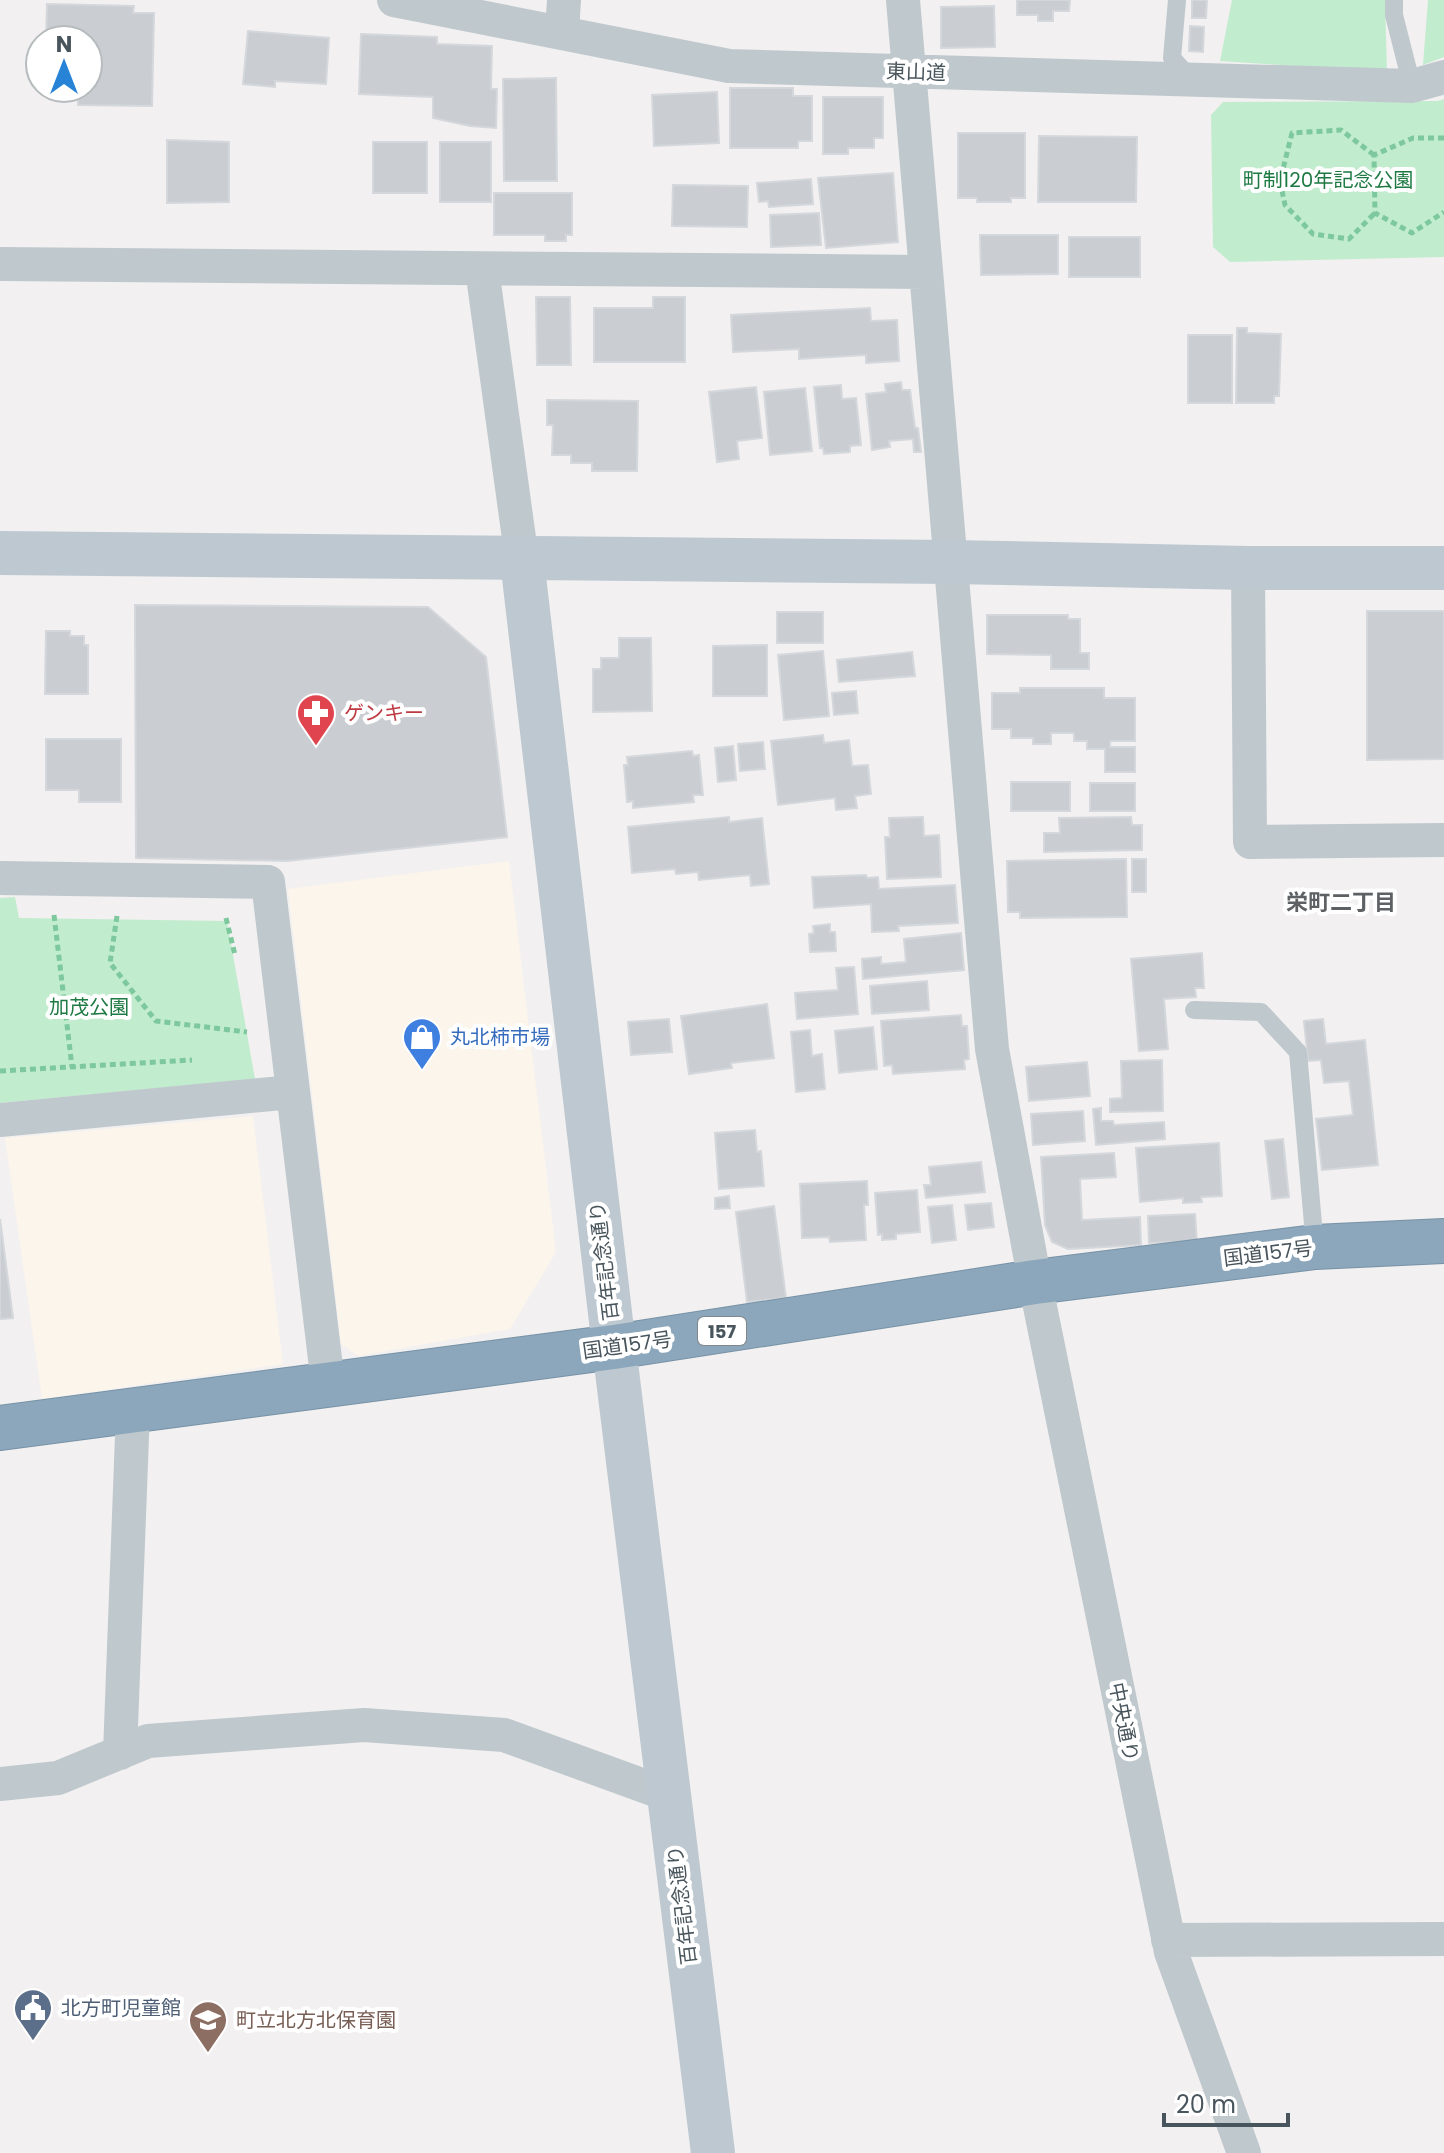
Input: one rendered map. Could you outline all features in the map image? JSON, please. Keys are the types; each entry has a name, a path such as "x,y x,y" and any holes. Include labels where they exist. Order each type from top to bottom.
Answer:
{"highway":[{"name":"国道157号","path":"0,1428 614,1347 1035,1282 1315,1247 1444,1241"}],"street":[{"name":"東山道","path":"394,0 563,16 729,66 1192,81 1428,81"},
{"name":"中央通り","path":"903,0 992,1049 1035,1282 1168,1940 1244,2153"},
{"path":"0,264 925,272"},
{"path":"482,269 522,560"},
{"path":"0,553 1444,568"},
{"name":"百年記念通り","path":"522,560 713,2153"},
{"path":"1248,568 1250,842 1444,840"},
{"path":"0,878 268,882 328,1384"},
{"path":"0,1120 292,1092"},
{"path":"120,1753 133,1410"},
{"path":"0,1784 58,1778 148,1741 364,1725 504,1735 669,1795"},
{"path":"1168,1940 1444,1939"}],"lane":[{"path":"1177,0 1172,58 1192,81"},
{"path":"1394,0 1394,15 1428,81"},
{"path":"1194,1010 1261,1012 1298,1052 1315,1247"}],"path":[{"path":"1341,130 1374,155 1375,213 1349,239 1313,234 1285,205 1280,181 1292,133 1341,130"},
{"path":"1374,155 1413,138 1444,138"},
{"path":"1263,180 1280,181"},
{"path":"1375,213 1412,233 1444,212"},
{"path":"223,905 237,962"},
{"path":"53,906 72,1067"},
{"path":"117,912 110,963 156,1021 253,1033 250,1019"},
{"path":"0,1071 196,1059"}],"shaded area":[{"name":"丸北柿市場","path":"509,861 556,1252 510,1329 358,1356 341,1344 288,889"},
{"path":"253,1116 283,1364 42,1399 5,1138"}],"green space":[{"path":"1232,0 1385,0 1387,72 1220,61"},
{"path":"1428,0 1444,0 1444,57 1423,65"},
{"name":"町制120年記念公園","path":"1444,99 1444,257 1230,262 1213,247 1211,115 1223,102"},
{"name":"加茂公園","path":"15,897 19,918 227,921 255,1079 0,1103 0,898"}],"building":[{"path":"1017,0 1070,0 1069,11 1053,11 1053,21 1038,21 1038,15 1017,15"},
{"path":"1192,0 1207,0 1206,18 1192,18"},
{"path":"47,4 134,6 133,13 154,13 152,106 78,105 104,104 104,24 46,24"},
{"path":"994,6 995,47 941,48 941,7"},
{"path":"1190,26 1204,27 1203,52 1189,51"},
{"path":"248,31 329,38 326,84 275,81 275,87 243,84"},
{"path":"361,34 437,37 437,44 492,46 491,89 497,89 496,128 433,118 433,97 359,94"},
{"path":"556,78 557,181 504,181 503,79"},
{"path":"730,88 793,88 793,96 812,96 812,141 798,141 798,148 730,148"},
{"path":"717,92 719,143 654,146 652,95"},
{"path":"823,97 883,97 883,138 874,138 874,148 848,148 848,154 823,154"},
{"path":"958,133 1025,133 1025,198 1011,198 1011,202 977,202 977,198 958,198"},
{"path":"1039,136 1137,137 1136,202 1038,202"},
{"path":"167,140 229,142 229,202 167,203"},
{"path":"373,142 427,142 427,193 373,193"},
{"path":"440,142 491,142 491,202 440,202"},
{"path":"893,173 898,242 826,248 818,178"},
{"path":"811,179 813,204 769,207 768,201 759,202 757,183"},
{"path":"673,185 748,186 747,227 672,226"},
{"path":"494,193 572,193 572,235 566,235 566,241 545,241 545,235 494,235"},
{"path":"819,213 821,245 771,247 770,215"},
{"path":"980,235 1058,235 1058,274 981,275"},
{"path":"1069,237 1140,237 1140,277 1069,277"},
{"path":"536,297 570,297 571,365 537,365"},
{"path":"653,297 685,297 685,362 594,362 594,308 653,308"},
{"path":"870,308 871,321 897,320 899,361 866,363 866,355 799,359 799,349 733,352 731,315"},
{"path":"1237,328 1247,328 1247,333 1281,334 1279,396 1274,396 1274,403 1236,403"},
{"path":"1188,335 1232,335 1232,403 1188,403"},
{"path":"901,382 902,390 910,390 921,452 914,452 913,439 889,441 890,447 872,450 866,394 886,392 885,384"},
{"path":"841,385 842,399 856,398 861,445 850,446 850,452 824,454 823,448 820,448 814,387"},
{"path":"756,387 762,438 737,441 739,459 717,462 709,392"},
{"path":"805,388 812,451 770,455 764,392"},
{"path":"547,400 638,401 637,471 592,471 592,463 571,463 571,455 552,455 553,425 547,425"},
{"name":"ゲンキー","path":"135,605 428,607 486,657 507,837 287,861 136,858"},
{"path":"1367,611 1444,611 1444,759 1367,760"},
{"path":"777,612 823,612 823,643 777,643"},
{"path":"987,615 1068,615 1068,619 1080,619 1080,653 1089,653 1089,669 1051,669 1051,655 987,654"},
{"path":"46,631 70,631 70,636 84,636 84,645 88,645 88,694 45,694"},
{"path":"619,638 651,638 652,711 593,712 593,669 601,669 601,658 619,658"},
{"path":"767,645 767,696 713,696 713,646"},
{"path":"823,651 829,716 784,720 778,655"},
{"path":"912,652 915,676 839,682 837,660"},
{"path":"1020,688 1104,688 1104,698 1135,698 1135,741 1110,741 1110,747 1135,747 1135,772 1105,772 1105,749 1087,749 1087,741 1074,741 1074,733 1051,733 1051,744 1033,744 1033,738 1011,738 1011,729 992,729 992,693 1020,693"},
{"path":"856,691 858,713 834,715 832,693"},
{"path":"823,735 824,743 849,740 852,766 868,765 871,794 855,796 857,808 836,810 835,798 778,805 771,741"},
{"path":"46,739 121,739 121,802 79,802 79,790 46,790"},
{"path":"763,742 765,769 740,771 738,744"},
{"path":"733,746 736,780 718,782 715,748"},
{"path":"692,751 693,756 699,755 703,795 693,795 694,802 633,808 633,801 627,802 624,765 628,765 627,757"},
{"path":"1011,782 1070,782 1070,811 1011,811"},
{"path":"1090,783 1135,783 1135,811 1090,811"},
{"path":"729,817 729,822 762,818 769,884 751,886 750,875 699,880 698,872 676,874 675,869 632,873 628,827"},
{"path":"923,817 924,836 939,835 941,877 887,879 885,837 890,837 889,818"},
{"path":"1131,817 1132,825 1142,825 1142,850 1044,852 1044,833 1060,833 1059,818"},
{"path":"1126,859 1127,917 1020,918 1020,912 1008,912 1007,861"},
{"path":"1132,859 1146,859 1146,892 1132,892"},
{"path":"866,875 867,878 878,877 879,889 955,885 958,923 898,926 899,931 872,932 871,904 814,908 812,877"},
{"path":"830,924 830,932 835,932 836,951 810,952 809,934 814,933 813,926"},
{"path":"961,933 964,970 863,979 862,959 881,957 881,964 906,962 904,939"},
{"path":"1202,953 1204,988 1195,988 1196,997 1164,999 1168,1049 1139,1051 1131,959"},
{"path":"854,967 858,1014 797,1019 795,993 838,990 836,968"},
{"path":"927,981 929,1010 872,1014 870,986"},
{"path":"767,1004 774,1058 731,1063 732,1068 689,1074 681,1016"},
{"path":"961,1015 962,1026 967,1026 969,1059 964,1060 965,1069 893,1074 892,1065 884,1066 881,1021"},
{"path":"669,1019 672,1052 631,1055 628,1022"},
{"path":"1323,1019 1326,1044 1365,1040 1378,1165 1322,1170 1316,1119 1353,1115 1349,1081 1324,1083 1321,1060 1308,1061 1304,1021"},
{"path":"873,1027 877,1069 839,1073 835,1031"},
{"path":"810,1030 812,1056 822,1054 825,1089 796,1092 791,1032"},
{"path":"1162,1060 1163,1111 1110,1112 1110,1099 1122,1098 1121,1061"},
{"path":"1087,1062 1090,1096 1029,1101 1026,1067"},
{"path":"1101,1108 1101,1121 1113,1121 1114,1125 1164,1122 1165,1139 1096,1145 1093,1109"},
{"path":"1083,1111 1085,1141 1033,1145 1031,1114"},
{"path":"755,1130 757,1152 761,1151 764,1186 719,1189 715,1133"},
{"path":"1283,1139 1289,1197 1272,1199 1265,1141"},
{"path":"1219,1143 1222,1196 1201,1197 1202,1202 1183,1203 1183,1198 1140,1202 1136,1148"},
{"path":"1114,1153 1116,1177 1080,1179 1082,1220 1140,1217 1141,1245 1068,1249 1052,1242 1045,1225 1041,1157"},
{"path":"981,1162 985,1192 926,1198 924,1185 931,1185 929,1167"},
{"path":"867,1181 868,1205 864,1205 866,1240 830,1242 829,1237 802,1238 800,1184"},
{"path":"917,1190 920,1232 896,1234 896,1239 882,1240 882,1234 878,1235 875,1193"},
{"path":"729,1196 730,1208 715,1209 715,1198"},
{"path":"991,1203 994,1227 968,1230 965,1205"},
{"path":"952,1205 956,1240 932,1243 928,1207"},
{"path":"774,1206 786,1298 747,1302 736,1212"},
{"path":"1195,1214 1197,1241 1149,1243 1148,1216"},
{"path":"0,1219 13,1318 0,1319"}],"place":[{"name":"ゲンキー","path":"316,747"},
{"name":"丸北柿市場","path":"422,1071"},
{"name":"北方町児童館","path":"33,2042"},
{"name":"町立北方北保育園","path":"208,2054"}],"district":[{"name":"栄町二丁目","path":"1341,902"}]}
